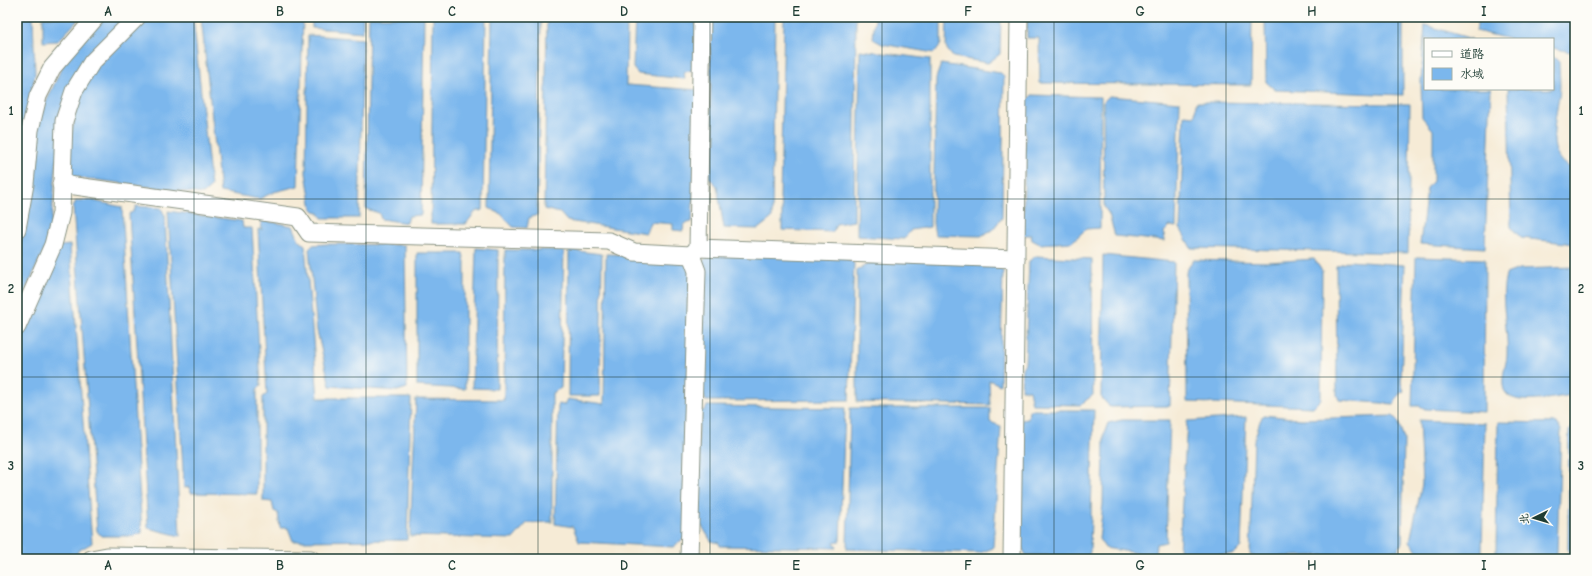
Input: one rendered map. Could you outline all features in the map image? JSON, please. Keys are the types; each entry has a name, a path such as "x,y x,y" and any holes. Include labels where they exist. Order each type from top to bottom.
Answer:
{"street":[{"path":"17,229 21,183 30,130 38,96 52,68 96,17"},
{"path":"17,327 53,245 61,213 64,121 74,91 92,62 137,17"},
{"path":"689,559 697,271 694,251 702,17"},
{"path":"1012,559 1019,17"},
{"path":"62,184 298,217 309,233 609,242 634,252 694,251 1016,259"},
{"path":"91,559 107,556 311,559"}],"water":[{"path":"17,17 33,17 35,74 26,127 17,127"},
{"path":"43,17 81,17 58,41 43,42"},
{"path":"103,17 131,17 60,123 50,237 17,309 17,251 22,239 30,204 36,125 65,60"},
{"path":"145,17 193,17 211,187 203,194 74,177 68,169 69,146 78,99 93,72"},
{"path":"201,17 303,17 298,186 274,192 259,199 220,192"},
{"path":"312,17 363,17 363,32 312,28"},
{"path":"369,17 424,17 421,215 409,216 407,223 381,219 379,213 366,209"},
{"path":"433,17 486,17 483,210 475,212 466,224 431,224"},
{"path":"492,17 541,17 537,215 529,218 527,228 513,227 501,214 489,208"},
{"path":"547,17 627,17 626,85 699,90 692,222 684,224 683,231 673,230 673,224 650,222 646,233 567,221 560,213 544,209"},
{"path":"635,17 696,17 695,70 684,72 685,79 638,74 633,68"},
{"path":"709,17 775,17 772,218 758,229 724,228 717,186 708,177 711,82"},
{"path":"784,17 856,17 854,221 836,224 833,232 782,230 782,207 780,199"},
{"path":"875,17 941,17 941,44 934,53 882,44 873,39"},
{"path":"947,17 1001,17 1000,54 988,63 953,57 946,48"},
{"path":"1027,17 1252,17 1251,85 1040,83 1039,38 1027,38"},
{"path":"1265,17 1403,17 1403,95 1275,90 1266,82"},
{"path":"1478,17 1575,17 1575,53 1554,48 1554,38 1505,38 1476,31"},
{"path":"1425,25 1469,38 1424,38"},
{"path":"308,35 363,39 359,218 322,218 319,213 312,209 306,173"},
{"path":"1424,39 1424,90 1491,90 1485,248 1420,244 1427,188 1433,181 1433,130 1422,117 1421,81"},
{"path":"860,50 930,59 930,227 911,230 904,239 857,236"},
{"path":"1554,57 1559,62 1560,83 1560,92 1554,127 1555,148 1565,165 1575,169 1575,244 1521,238 1511,227 1508,90 1554,90"},
{"path":"941,64 1001,73 1004,76 1002,218 992,230 981,236 935,235 933,223 936,78"},
{"path":"1032,95 1101,97 1100,228 1086,229 1072,242 1040,244 1032,240 1031,235 1023,235 1026,101"},
{"path":"1109,96 1180,102 1176,227 1170,226 1164,232 1165,241 1115,236 1109,214 1104,207 1103,102"},
{"path":"1196,102 1410,104 1408,253 1191,248 1180,228 1184,115 1195,116"},
{"path":"90,200 122,207 142,533 133,536 101,536 97,531 73,207 76,201"},
{"path":"136,206 161,208 165,216 180,536 148,528 129,214 134,211"},
{"path":"168,211 242,221 243,228 252,228 261,386 257,389 257,494 191,493 189,487 184,488"},
{"path":"261,220 293,226 299,240 305,245 318,398 411,398 407,540 293,541 288,528 280,528 278,513 274,511 272,502 263,501 263,397 267,394 258,229 262,230"},
{"path":"70,245 92,543 78,551 74,559 17,559 17,349 59,246"},
{"path":"313,245 405,245 407,388 397,391 330,386 317,331 309,249"},
{"path":"476,248 498,250 497,389 472,388"},
{"path":"505,250 564,250 561,388 552,393 552,522 527,523 513,539 410,536 416,399 504,400"},
{"path":"569,250 602,254 600,396 568,396"},
{"path":"712,252 842,255 854,263 849,400 706,401 700,388 701,263"},
{"path":"417,253 463,253 465,262 465,389 417,386"},
{"path":"606,254 684,256 692,269 688,535 673,547 579,542 573,527 555,524 558,404 564,405 567,399 604,404"},
{"path":"1103,255 1174,262 1170,406 1110,407 1101,397"},
{"path":"883,256 989,261 1003,271 1000,385 989,380 990,405 857,402 857,270"},
{"path":"1036,256 1092,259 1093,395 1080,405 1032,404 1029,390 1021,390 1022,368 1025,363 1029,261"},
{"path":"1416,257 1485,259 1484,412 1425,409 1420,406 1412,406"},
{"path":"1314,259 1322,271 1321,399 1313,407 1187,402 1186,272 1193,260 1268,262"},
{"path":"1349,261 1405,265 1401,383 1404,391 1400,393 1394,404 1339,400 1337,395 1336,266"},
{"path":"1575,267 1575,395 1541,400 1515,399 1509,396 1503,388 1503,377 1507,356 1507,335 1503,294 1506,274 1519,269"},
{"path":"707,406 845,408 840,541 834,542 837,548 720,546 719,543 711,541 702,526 697,526 699,410 704,411"},
{"path":"850,408 990,408 990,422 1001,426 993,548 980,553 847,549"},
{"path":"1029,410 1094,410 1090,552 1088,556 1026,555 1020,544 1021,420 1028,419"},
{"path":"1264,415 1301,419 1393,416 1398,421 1404,439 1402,543 1398,550 1389,551 1388,559 1345,555 1255,557 1250,555 1254,440 1260,420"},
{"path":"1246,417 1241,547 1234,554 1190,556 1179,551 1187,421"},
{"path":"1122,420 1170,420 1166,542 1156,544 1155,556 1105,548 1099,539 1103,504 1104,434 1108,423"},
{"path":"1419,420 1485,423 1482,555 1422,557 1410,541 1422,484"},
{"path":"1575,421 1575,559 1572,559 1568,551 1569,431"},
{"path":"1498,422 1557,423 1561,430 1557,553 1550,558 1496,554"}]}
